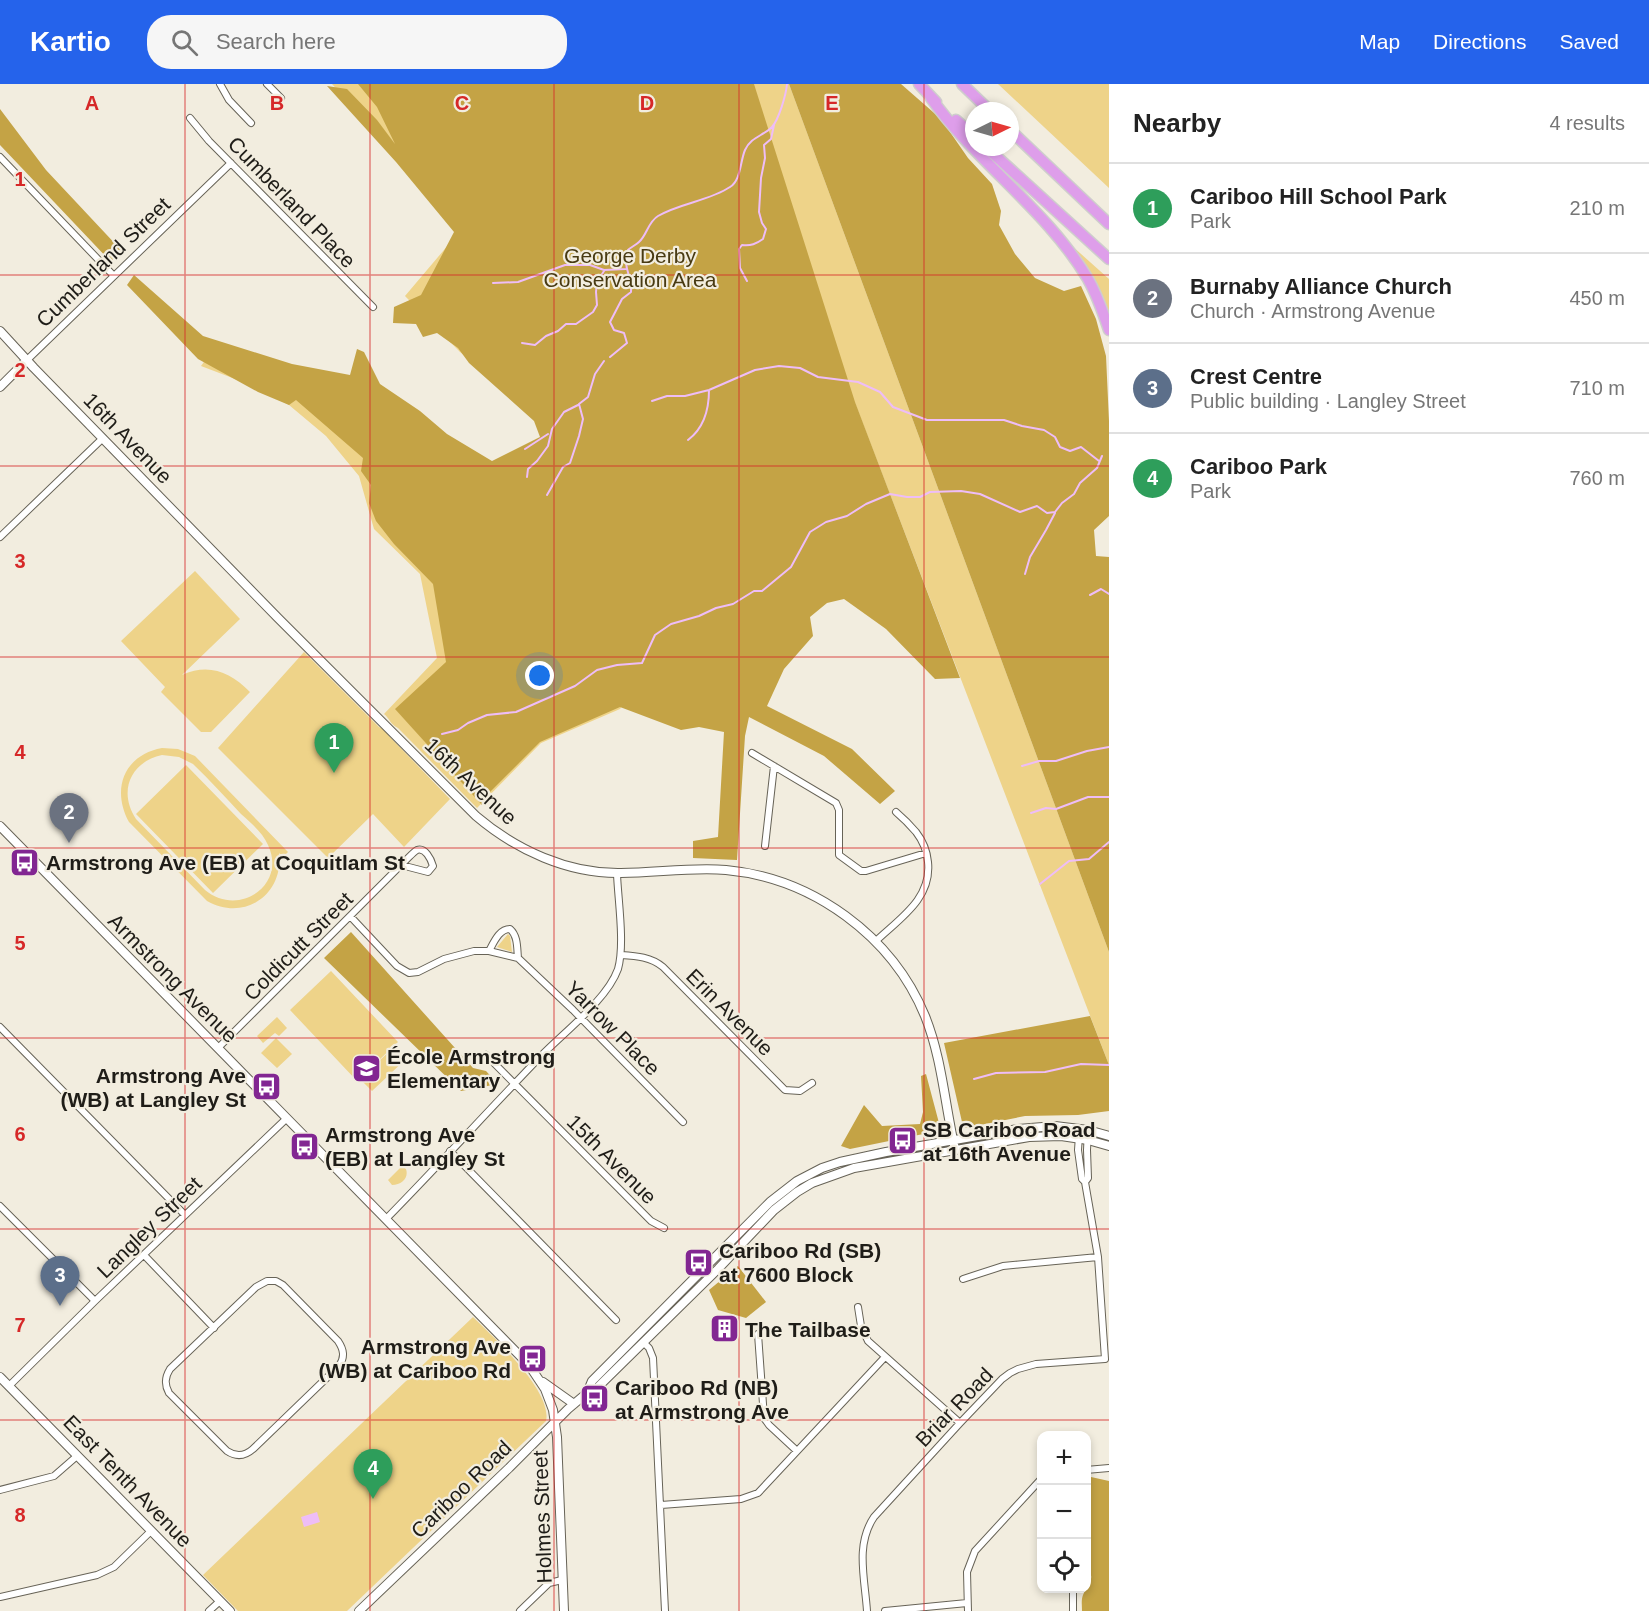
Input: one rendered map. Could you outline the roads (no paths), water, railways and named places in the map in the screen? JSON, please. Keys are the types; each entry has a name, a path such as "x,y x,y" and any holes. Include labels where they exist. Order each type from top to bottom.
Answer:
{"highway":[{"path":"919,84 945,118 1043,222 1078,264 1101,306 1109,330"},
{"path":"962,84 981,102"},
{"path":"931,98 965,128"},
{"path":"1019,139 1109,224"},
{"path":"996,156 1109,260"}],"street":[{"name":"Cumberland Place","path":"220,84 229,100 251,123"},
{"path":"267,84 281,99"},
{"name":"Cumberland Place","path":"190,118 231,163 373,307"},
{"path":"0,157 114,276"},
{"name":"Cumberland Street","path":"0,387 231,163"},
{"name":"16th Avenue","path":"0,331 278,618 487,825 516,844 556,862 584,870 617,874 709,869 738,872 793,886 823,901 849,918 876,941 904,977 925,1017 935,1048 954,1145"},
{"path":"0,537 103,438"},
{"path":"752,753 836,803 839,810 839,855 861,871 926,853"},
{"path":"765,846 774,766"},
{"path":"876,941 912,908 923,892 928,874 923,844 916,831 896,812"},
{"name":"Armstrong Avenue","path":"2,831 529,1365 540,1379 550,1400 555,1422"},
{"name":"Coldicutt Street","path":"218,1048 418,849 428,855 433,866 428,872 401,866"},
{"path":"386,1219 514,1084 581,1018 611,984 621,955 617,874"},
{"path":"350,916 398,966 410,973 418,972 444,959 474,951 489,951 518,958 514,932 505,929 489,951"},
{"name":"Erin Avenue","path":"621,955 644,957 663,967 785,1090 800,1091 812,1083"},
{"name":"Yarrow Place","path":"518,958 581,1018 683,1122"},
{"path":"0,1027 185,1215"},
{"name":"15th Avenue","path":"486,1055 651,1221 664,1228"},
{"name":"Langley Street","path":"9,1386 286,1119"},
{"name":"Cariboo Road","path":"359,1611 574,1404 587,1393 595,1390 723,1264 774,1210 797,1192 854,1168 1018,1129 1055,1126 1109,1136"},
{"name":"Briar Road","path":"867,1611 862,1552 869,1524 960,1423 1002,1379 1018,1369 1036,1364 1106,1359 1098,1257 1085,1182 1082,1179 1084,1130"},
{"name":"Cariboo Road","path":"587,1393 591,1381 770,1202 811,1173 840,1162 1042,1135 1061,1136 1109,1146"},
{"path":"450,1151 616,1320"},
{"path":"0,1206 95,1301"},
{"path":"144,1255 214,1328"},
{"path":"963,1279 1004,1266 1098,1257"},
{"path":"267,1281 276,1281 283,1285 339,1341 343,1357 339,1366 251,1452 241,1455 232,1454 169,1393 166,1385 167,1375 171,1369 214,1328 259,1285 267,1281"},
{"path":"858,1307 861,1326 866,1338 960,1423"},
{"path":"758,1334 764,1418 797,1451"},
{"path":"643,1342 649,1348 653,1358 665,1611"},
{"path":"661,1505 741,1499 753,1495 763,1488 885,1357"},
{"name":"East Tenth Avenue","path":"0,1377 230,1611"},
{"path":"540,1379 574,1404"},
{"name":"Holmes Street","path":"555,1422 564,1611"},
{"path":"0,1490 54,1476 77,1456"},
{"path":"1091,1470 1109,1468"},
{"path":"968,1611 967,1572 975,1551 1037,1482"},
{"path":"0,1597 96,1575 114,1567 151,1531"},
{"path":"520,1611 549,1583 562,1581"},
{"path":"1073,1593 1073,1611"},
{"path":"209,1611 220,1601"},
{"path":"885,1611 968,1603"}],"waterway":[{"path":"610,357 627,343 624,333 614,330 610,322 622,299 631,292 626,262 628,250 642,239 658,216 713,196 734,184 745,150 754,139 769,130 775,123 782,107 787,84"},
{"path":"747,281 740,268 739,249 742,245 753,244 763,239 766,229 759,212 761,178 765,158 764,145 771,139 774,125"},
{"path":"493,283 518,282 565,265 590,265 604,270 626,269"},
{"path":"522,343 535,345 566,324 576,324 593,312 597,305 597,282 604,271"},
{"path":"547,495 563,467 570,463 583,419 579,404 588,397 595,374 604,361"},
{"path":"652,401 667,396 685,396 709,390 755,370 779,366 800,368 818,377 858,382 880,392 893,407 927,420 1004,420 1044,430 1055,437 1060,447 1070,451 1081,447 1099,461"},
{"path":"688,440 702,424 708,405 709,390"},
{"path":"527,477 528,469 548,446 552,429 564,412 578,405"},
{"path":"525,449 548,434"},
{"path":"442,734 458,730 487,715 516,712 575,686 597,670 617,665 642,663 655,635 671,624 733,604 754,591 762,591 791,567 810,532 826,522 847,516 866,504 890,494 920,497 930,492 961,491 980,494 1020,512 1037,506 1047,513 1055,512 1074,494 1080,483 1097,468 1102,456"},
{"path":"1025,574 1030,557 1055,513"},
{"path":"1090,595 1101,589 1109,594"},
{"path":"1022,766 1039,761 1056,761 1109,747"},
{"path":"1031,813 1046,808 1056,809 1088,797 1109,797"},
{"path":"1040,884 1069,861 1089,859 1109,842"},
{"path":"974,1079 996,1073 1045,1072 1081,1064 1109,1065"}],"place":[{"name":"Cariboo Hill School Park","path":"334,773"},
{"name":"Burnaby Alliance Church","path":"69,843"},
{"name":"Armstrong Ave (EB) at Coquitlam St","path":"25,862"},
{"name":"École Armstrong Elementary","path":"366,1068"},
{"name":"Armstrong Ave (WB) at Langley St","path":"267,1087"},
{"name":"SB Cariboo Road at 16th Avenue","path":"902,1141"},
{"name":"Armstrong Ave (EB) at Langley St","path":"304,1146"},
{"name":"Cariboo Rd (SB) at 7600 Block","path":"698,1262"},
{"name":"Crest Centre","path":"60,1306"},
{"name":"The Tailbase","path":"724,1329"},
{"name":"Armstrong Ave (WB) at Cariboo Rd","path":"532,1358"},
{"name":"Cariboo Rd (NB) at Armstrong Ave","path":"594,1399"},
{"name":"Cariboo Park","path":"373,1499"}],"park label":[{"name":"George Derby Conservation Area","path":"630,267"}]}
